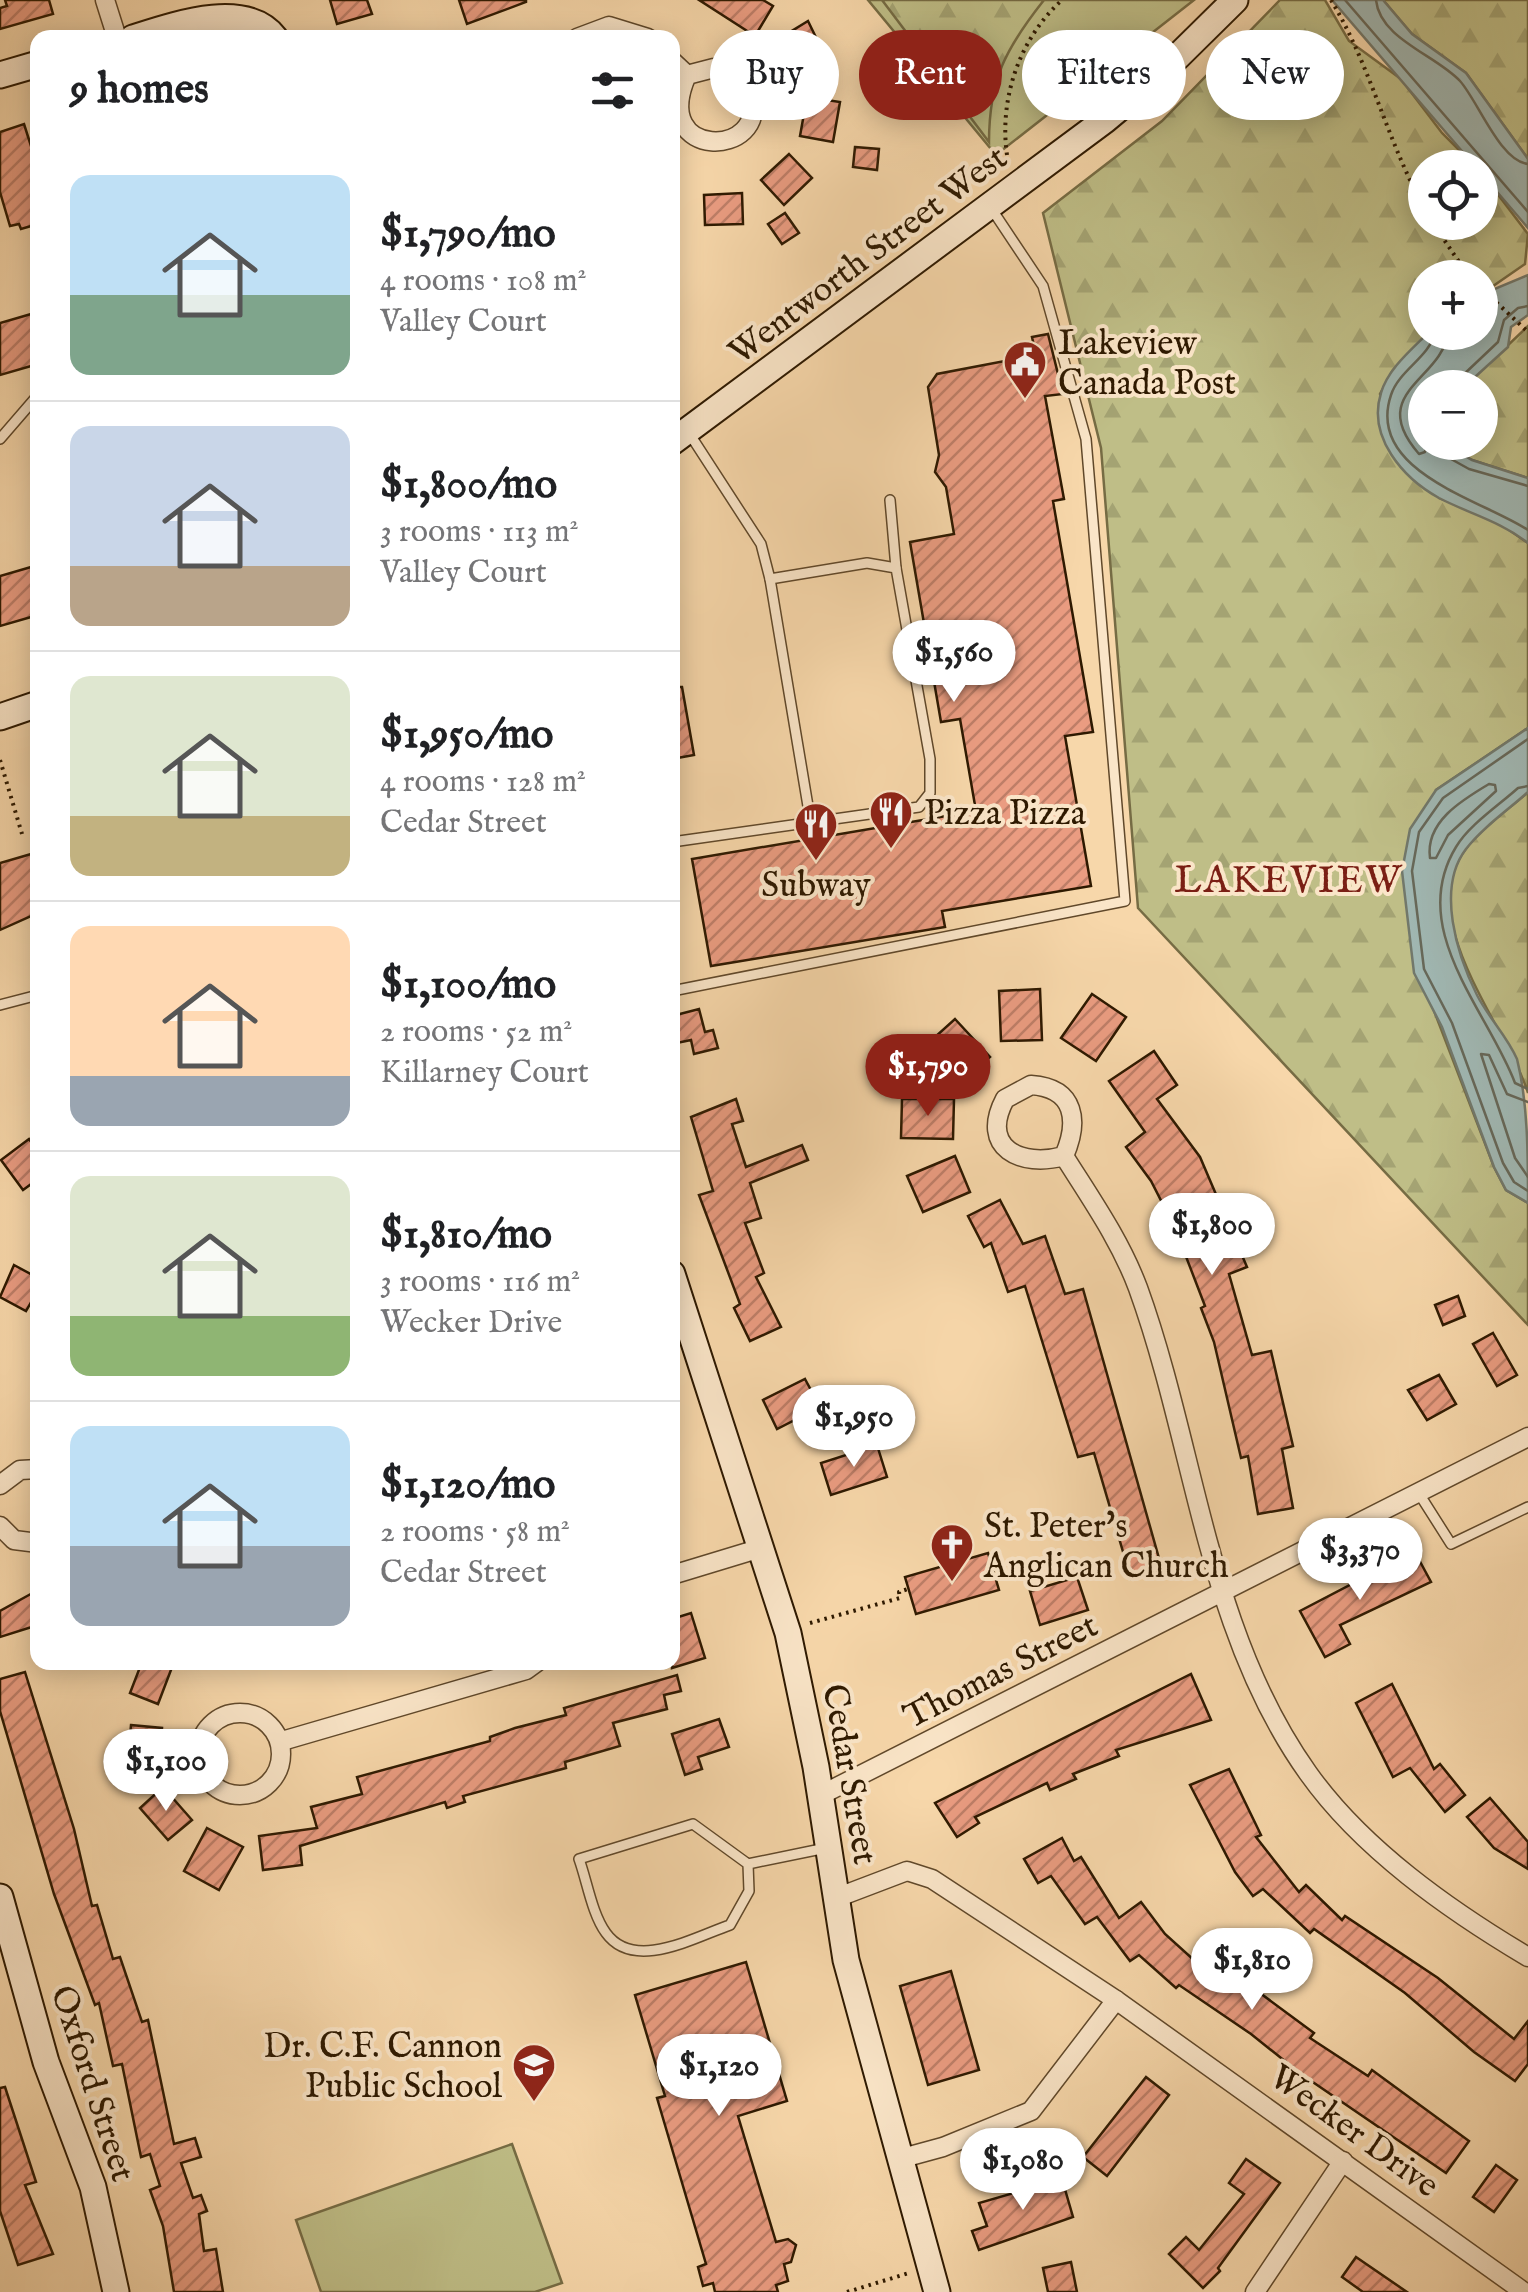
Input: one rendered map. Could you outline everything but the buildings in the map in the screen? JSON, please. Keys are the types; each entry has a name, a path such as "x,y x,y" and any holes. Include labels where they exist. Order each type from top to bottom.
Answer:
{"street":[{"path":"105,0 114,30"},
{"name":"Wentworth Street West","path":"680,436 1160,75 1234,1"},
{"path":"159,30 216,12 254,14 268,30"},
{"path":"598,30 608,26 621,30"},
{"path":"0,75 30,66"},
{"path":"680,114 688,132 698,139 722,143 742,132 753,109 747,85 738,76 714,68 687,76"},
{"path":"680,69 687,76"},
{"path":"680,102 687,76"},
{"path":"0,716 30,707"},
{"path":"1032,1084 1063,1096 1074,1115 1074,1128 1064,1156 1036,1162 1009,1152 997,1127 999,1111 1012,1092 1032,1084"},
{"path":"1064,1156 1113,1232 1138,1290 1221,1594 1270,1708 1307,1772 1344,1816 1415,1878 1528,1957"},
{"name":"Cedar Street","path":"680,1316 761,1548 800,1680 861,2023 937,2292"},
{"name":"Thomas Street","path":"821,1795 1528,1436"},
{"path":"0,1485 20,1470 30,1470"},
{"path":"0,1526 14,1540 30,1542"},
{"path":"680,1573 761,1548"},
{"path":"282,1742 526,1670"},
{"path":"228,1714 255,1716 282,1742 273,1779 250,1794 231,1795 218,1790 200,1766 203,1734 228,1714"},
{"name":"Wecker Drive","path":"836,1898 907,1872 932,1880 1116,2000 1524,2292"},
{"name":"Oxford Street","path":"0,1897 46,2062 92,2187 116,2292"},
{"path":"899,2160 943,2148 1031,2111 1116,2000"},
{"path":"1255,2292 1342,2161"}],"lane":[{"path":"680,989 1125,901 1086,439 1042,286 990,206"},
{"path":"0,439 30,404"},
{"path":"680,436 761,544 810,824"},
{"path":"680,841 919,807 930,793 930,759 896,568 890,500"},
{"path":"770,579 867,563 896,568"},
{"path":"0,1006 30,997"},
{"path":"1418,1492 1451,1544 1528,1506"},
{"path":"748,1864 749,1891 730,1925 654,1951 627,1950 606,1933 579,1859 693,1824 748,1864 829,1848"}],"path":[{"path":"1007,155 1007,95 1026,46 1062,0"},
{"path":"1331,0 1358,44 1377,103 1408,171"},
{"path":"1498,305 1528,332"},
{"path":"0,760 22,834"},
{"path":"808,1624 900,1598 898,1592 908,1589"},
{"path":"847,2292 914,2272"}],"green space":[{"path":"868,0 1194,0 1156,30 1022,30 1022,120 1041,120 996,155 967,120 1002,120 1002,30 893,30"},
{"path":"882,0 1044,0 1002,65 1002,30 905,30"},
{"path":"1280,0 1325,0 1343,30 1251,30"},
{"path":"1383,0 1528,0 1528,159 1466,73 1412,34"},
{"path":"1344,32 1349,41 1401,79 1459,150 1408,150 1408,240 1498,240 1498,195 1528,234 1525,264 1498,283 1498,260 1408,260 1408,350 1412,350 1393,370 1380,394 1408,443 1408,460 1417,460 1439,498 1492,518 1528,543 1528,728 1436,790 1431,1003 1494,1167 1506,1190 1528,1203 1528,1325 1138,908 1101,448 1043,213 1163,120 1186,120 1186,96 1206,76 1206,120 1344,120"},
{"path":"972,120 990,120 989,142"},
{"path":"1528,326 1528,478 1472,460 1498,460 1498,370 1482,370"},
{"path":"1528,792 1528,1093 1469,973 1450,908 1452,878 1465,850"},
{"path":"512,2144 562,2283 535,2292 321,2292 296,2220"}],"water":[{"path":"1332,0 1383,0 1412,34 1466,73 1528,159 1528,228 1498,193 1498,150 1461,150"},
{"path":"1528,275 1528,315 1511,327 1508,347 1483,370 1408,370 1408,460 1472,460 1528,478 1528,543 1426,490 1401,468 1379,425 1381,393 1389,376 1411,350 1498,350 1498,288"},
{"path":"1528,728 1528,792 1466,849 1457,865 1451,902 1457,942 1470,979 1517,1059 1525,1112 1528,1203 1506,1190 1494,1167 1442,1027 1414,973 1402,871 1410,829 1436,790"}],"place":[{"name":"Lakeview Canada Post","path":"1025,400"},
{"name":"Pizza Pizza","path":"891,850"},
{"name":"Subway","path":"816,862"},
{"name":"St. Peter's Anglican Church","path":"952,1583"},
{"name":"Dr. C.F. Cannon Public School","path":"534,2103"}],"district":[{"name":"LAKEVIEW","path":"1289,879"}]}
